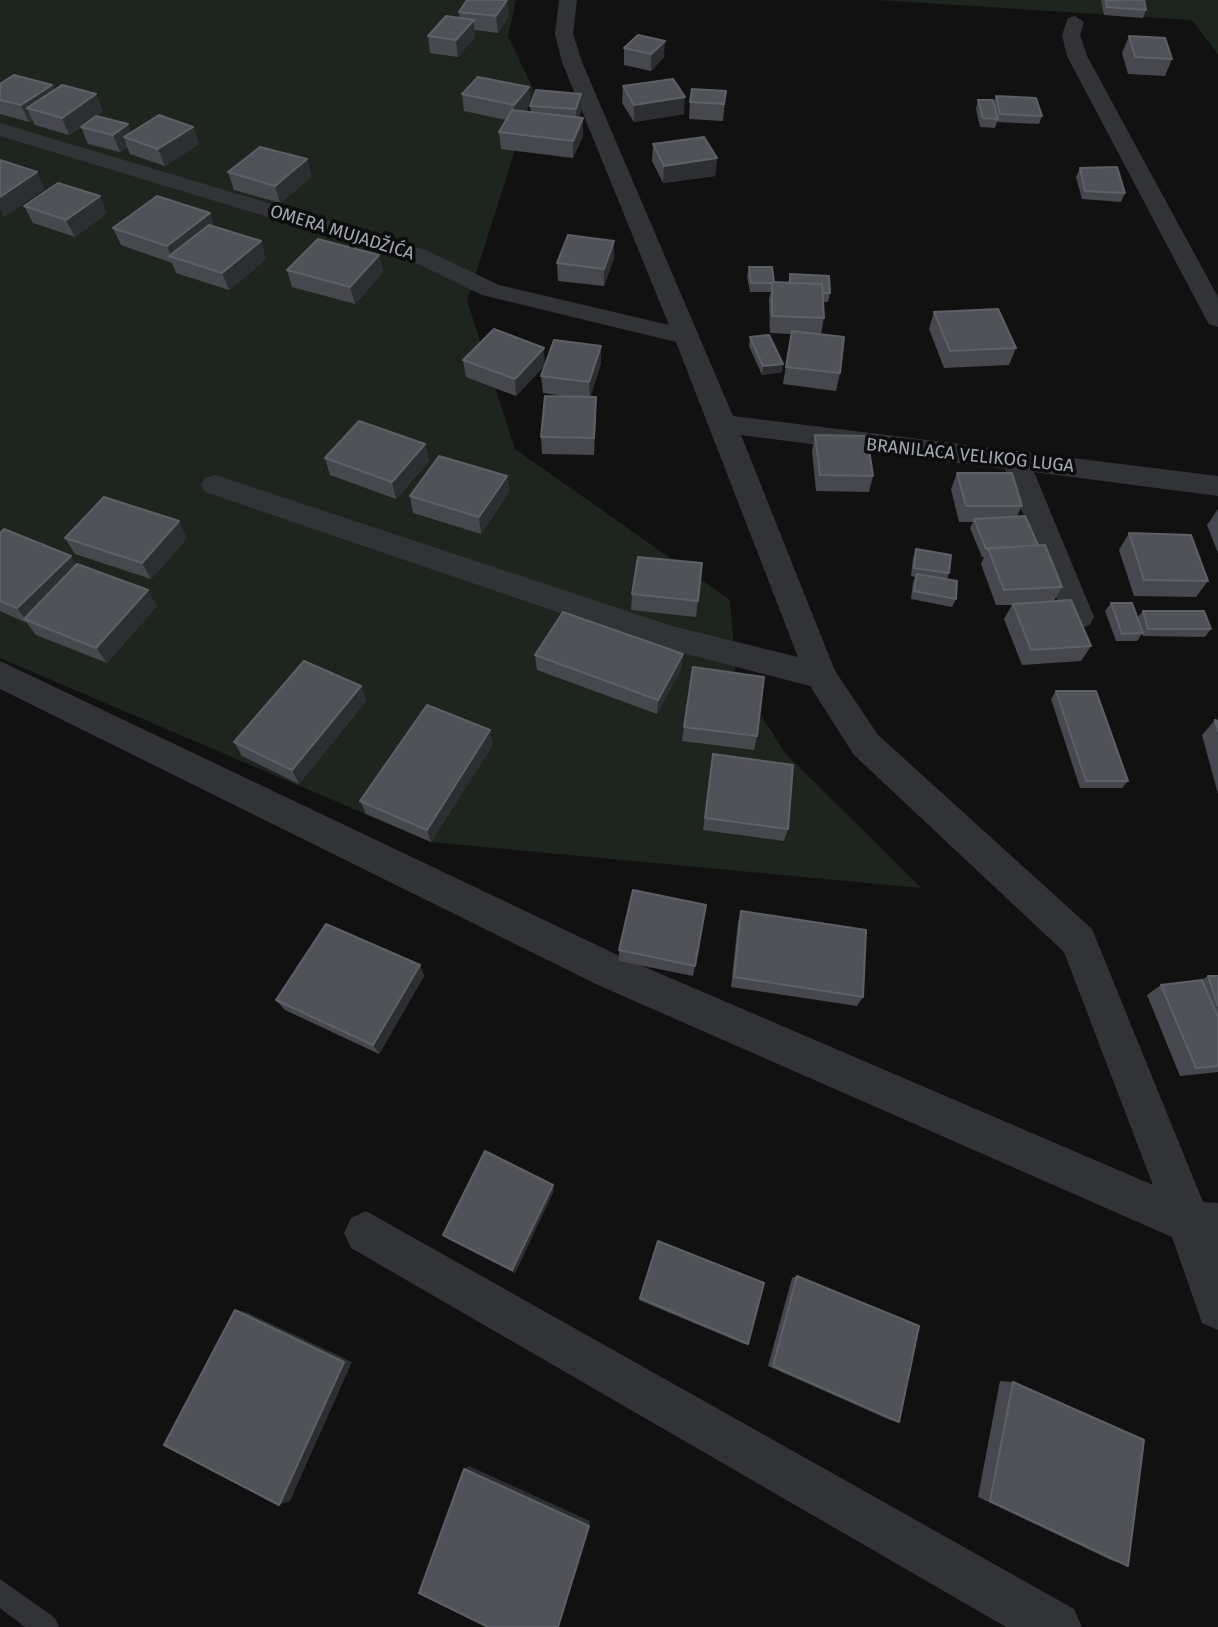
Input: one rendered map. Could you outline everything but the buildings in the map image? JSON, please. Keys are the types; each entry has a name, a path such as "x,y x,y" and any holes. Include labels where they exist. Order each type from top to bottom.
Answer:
{"street":[{"path":"568,0 564,34 572,62 723,425 821,676 866,745 1079,942 1204,1223 1218,1307"},
{"path":"1075,22 1071,35 1077,56 1115,132 1218,319"},
{"name":"OMERA MUJADŽIĆA","path":"0,129 418,255 491,290 684,336"},
{"name":"BRANILACA VELIKOG LUGA","path":"723,425 1218,486"},
{"path":"1016,460 1035,514 1079,617"},
{"path":"215,485 671,638 821,676"},
{"path":"0,674 612,972 1204,1223"},
{"path":"366,1233 1056,1627"}],"lane":[{"path":"0,1592 46,1627"}],"shaded area":[{"path":"0,0 516,0 508,36 534,91 467,301 515,449 730,600 736,676 785,753 921,888 431,842 0,658"},
{"path":"878,0 1218,0 1218,54 1192,20"}]}
